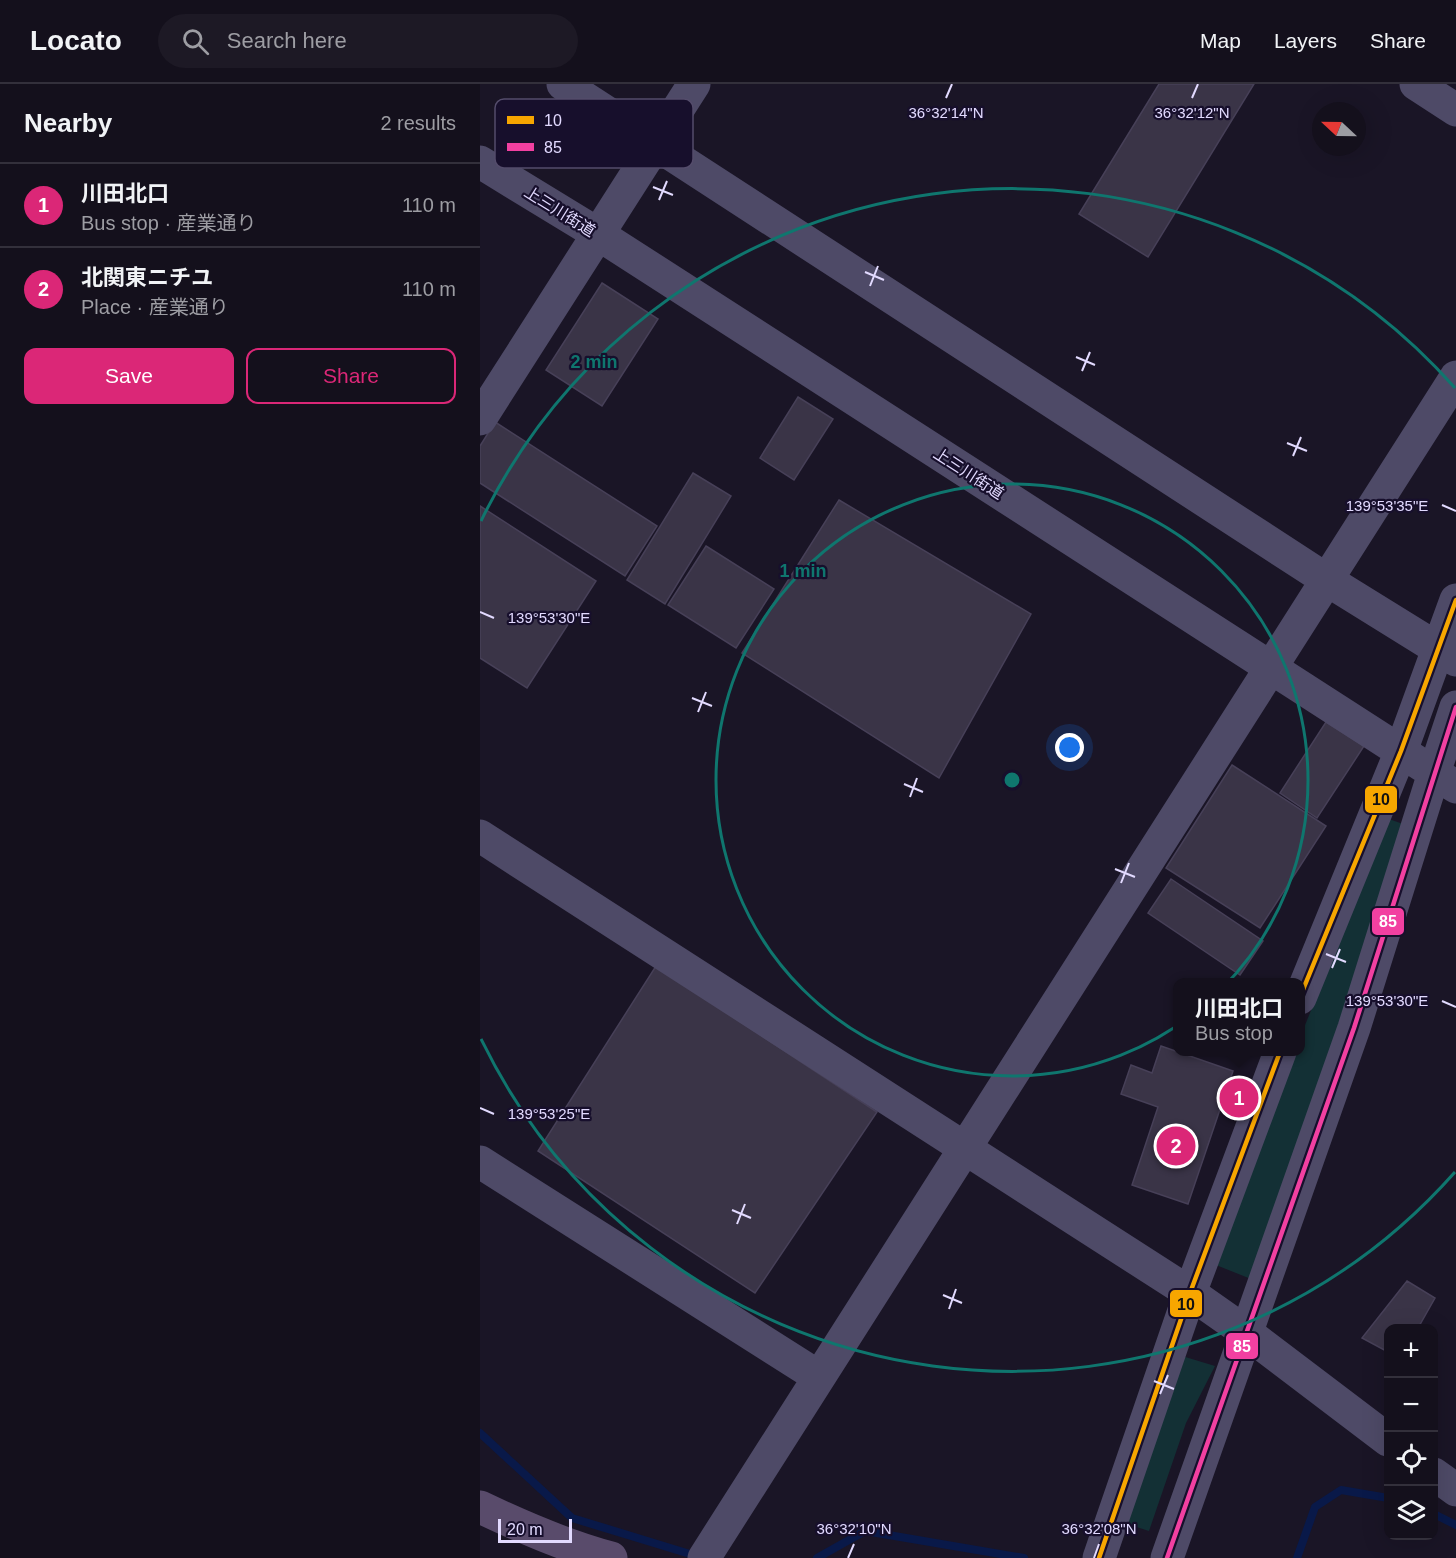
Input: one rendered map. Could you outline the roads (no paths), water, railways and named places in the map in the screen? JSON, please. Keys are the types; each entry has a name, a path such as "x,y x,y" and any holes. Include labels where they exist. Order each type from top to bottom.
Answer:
{"main road":[{"path":"480,1507 555,1540 610,1558"}],"street":[{"path":"562,84 585,99"},
{"path":"684,99 694,84"},
{"path":"1416,84 1456,110"},
{"name":"上三川街道","path":"480,162 598,234 1445,780"},
{"path":"480,419 640,168"},
{"path":"692,168 1327,580 1447,654"},
{"path":"704,1558 1456,377"},
{"path":"1305,986 1401,751 1447,654 1456,600"},
{"path":"1167,1558 1354,1028 1445,780 1456,707"},
{"path":"480,836 1190,1293 1384,1436"},
{"path":"1099,1558 1190,1293 1279,1056"},
{"path":"480,1162 819,1377"},
{"path":"1438,1477 1456,1491"}],"waterway":[{"path":"480,1433 572,1518 690,1554"},
{"path":"1297,1558 1315,1507 1341,1490 1384,1497"},
{"path":"1438,1516 1456,1525"},
{"path":"817,1558 865,1531 1024,1558"}],"place":[{"name":"川田北口","path":"1239,1098"},
{"name":"北関東ニチユ","path":"1176,1146"}]}
